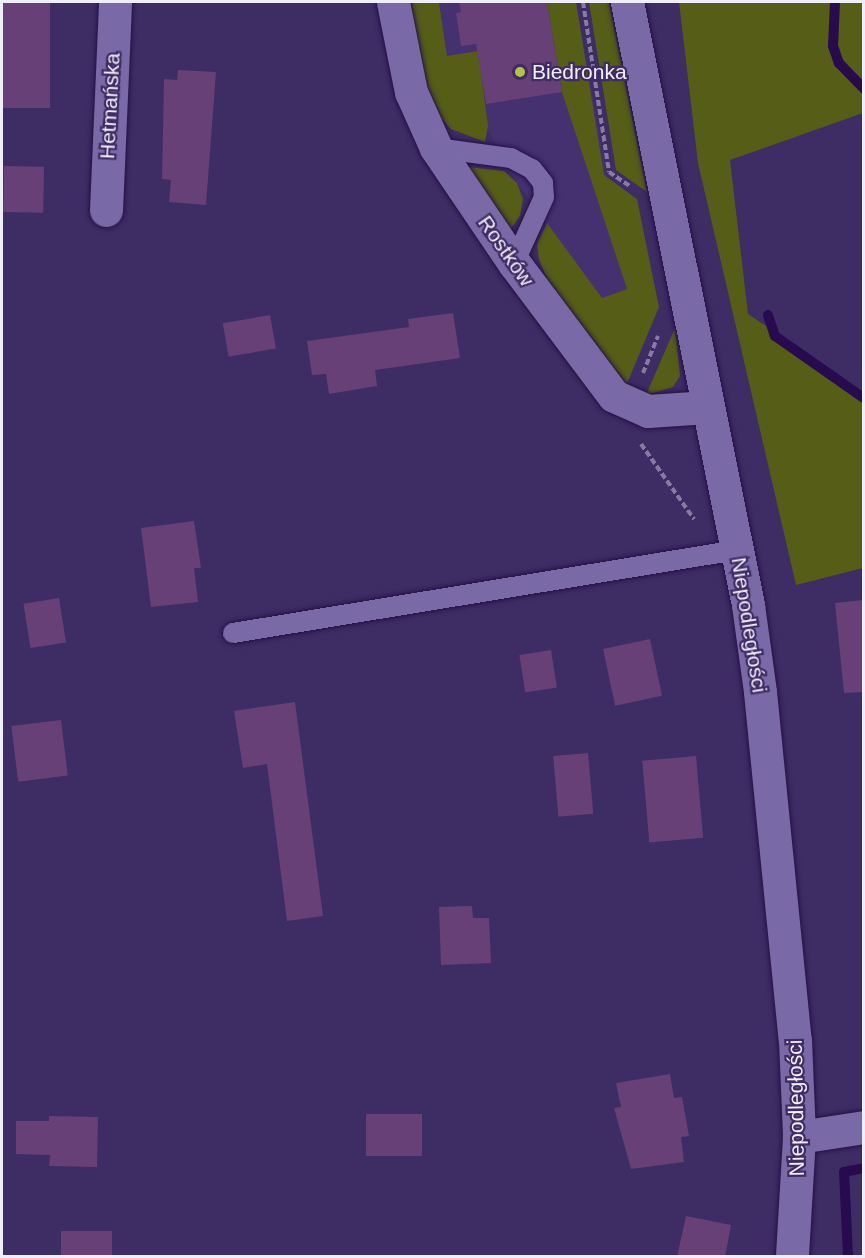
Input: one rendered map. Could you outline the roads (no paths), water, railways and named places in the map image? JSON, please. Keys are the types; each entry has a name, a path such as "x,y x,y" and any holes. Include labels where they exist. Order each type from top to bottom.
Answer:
{"street":[{"name":"Hetmańska","path":"106,210 115,2"},
{"name":"Rostków","path":"393,2 411,92 436,148 514,263 614,396 648,411 708,407"},
{"name":"Niepodległości","path":"627,2 708,407 723,552 773,791 799,1137 792,1257"},
{"path":"799,1137 864,1127"}],"lane":[{"path":"436,148 511,158 532,169 543,183 544,196 514,263"},
{"path":"233,633 723,552"}],"waterway":[{"path":"835,2 833,46 839,63 864,89"},
{"path":"768,315 775,336 864,398"},
{"path":"848,1256 844,1172 864,1168"}],"place":[{"name":"Biedronka","path":"520,72"}]}
